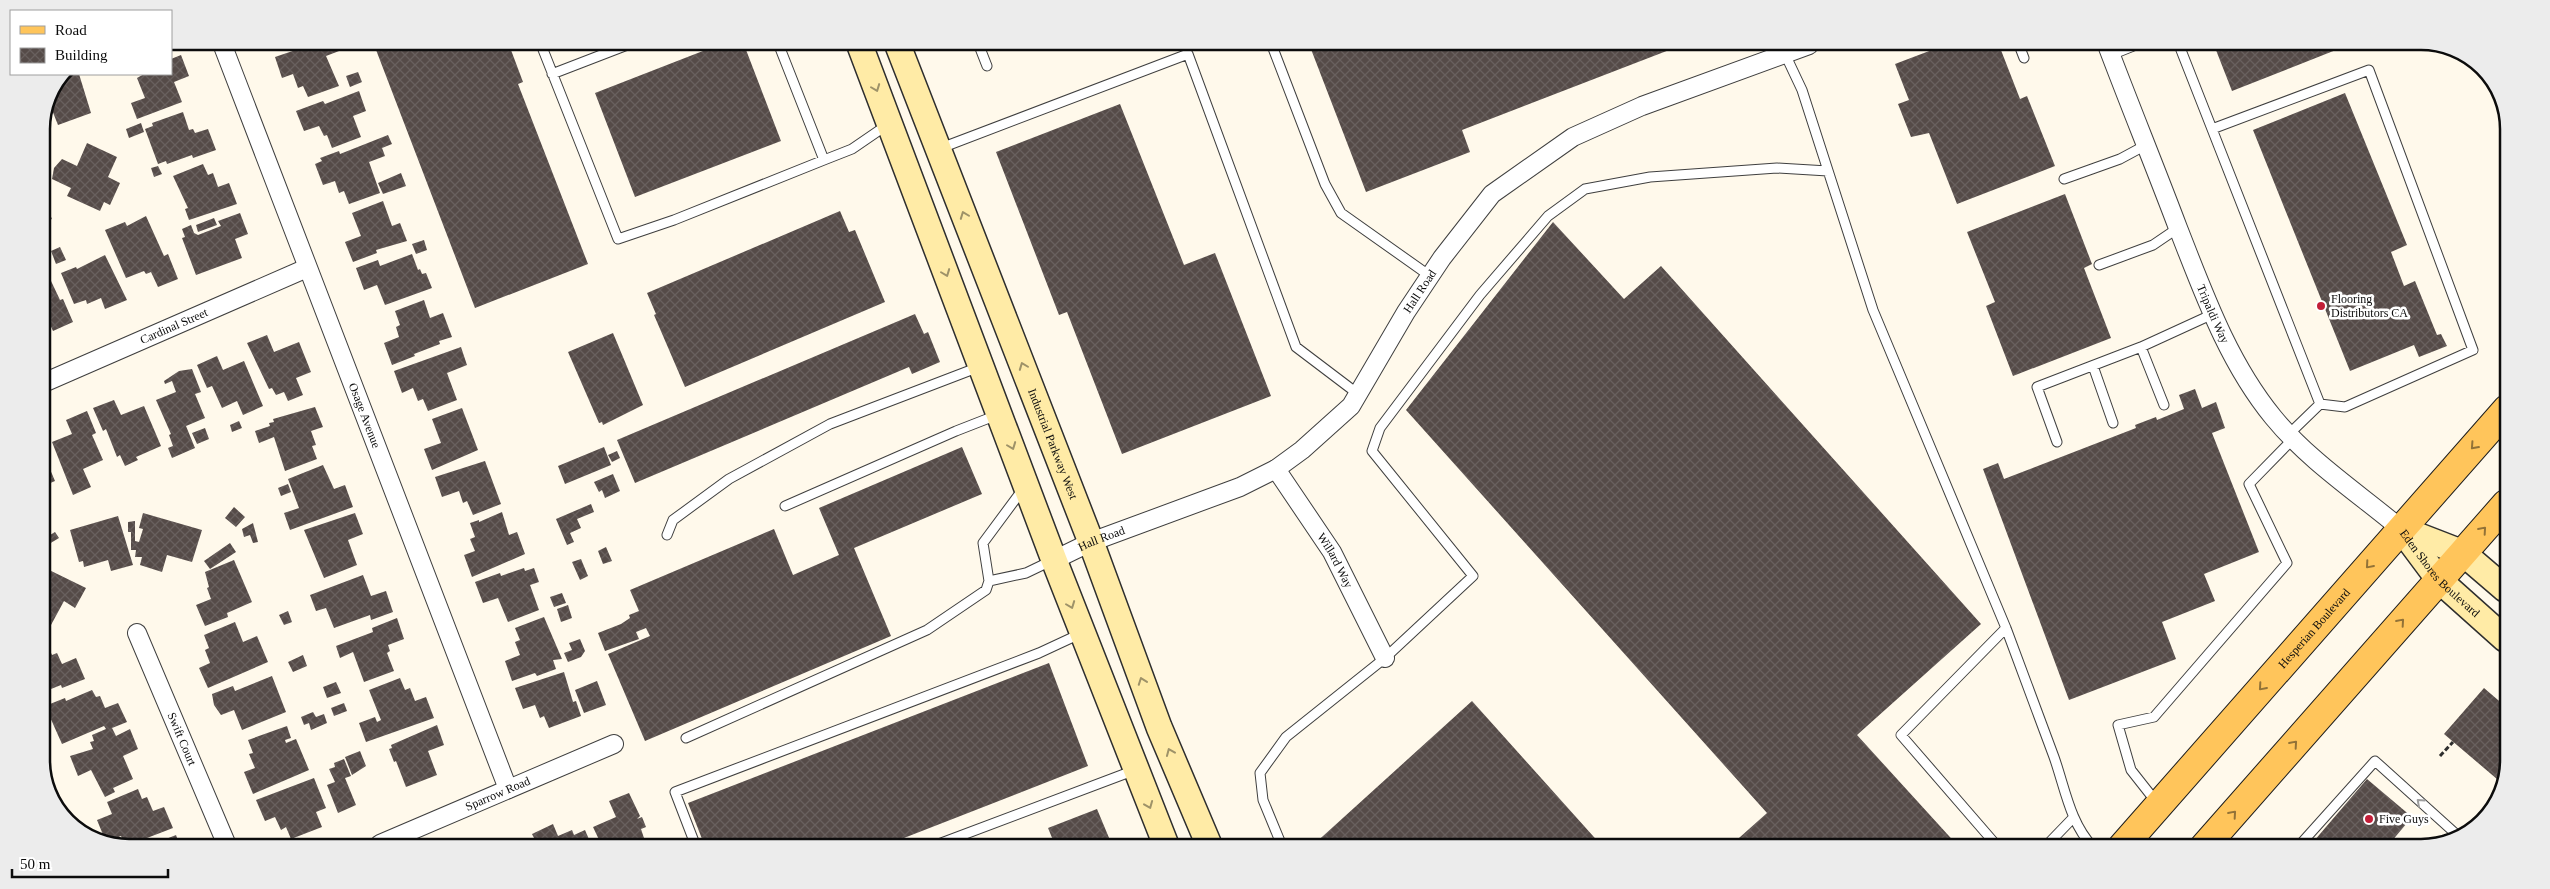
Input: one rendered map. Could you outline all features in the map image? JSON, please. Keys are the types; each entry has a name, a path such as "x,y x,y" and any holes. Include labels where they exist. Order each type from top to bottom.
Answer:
{"main road":[{"path":"862,50 1054,560 1164,839"},
{"name":"Industrial Parkway West","path":"900,50 1091,542 1159,727 1206,839"},
{"name":"Hesperian Boulevard","path":"2129,839 2500,417"},
{"path":"2211,839 2500,511"},
{"name":"Eden Shores Boulevard","path":"2401,528 2463,553 2500,585"},
{"name":"Eden Shores Boulevard","path":"2401,528 2439,580 2500,634"}],"street":[{"name":"Osage Avenue","path":"224,50 508,789"},
{"name":"Tripaldi Way","path":"2109,50 2178,228 2234,360 2273,417 2310,455 2401,528"},
{"name":"Hall Road","path":"1054,560 1091,542 1240,487 1276,469 1302,450 1351,406 1406,312 1430,276 1492,194 1573,137 1642,106 1776,52"},
{"name":"Cardinal Street","path":"50,381 308,268"},
{"name":"Willard Way","path":"1276,469 1332,552 1385,658"},
{"name":"Swift Court","path":"137,633 224,839"},
{"name":"Sparrow Road","path":"392,839 614,744"}],"lane":[{"path":"543,50 618,239 674,220 852,149 889,124"},
{"path":"552,74 614,50"},
{"path":"781,50 824,160"},
{"path":"981,50 987,66"},
{"path":"1273,50 1325,184 1341,213 1430,276"},
{"path":"2021,50 2024,58"},
{"path":"2181,50 2320,404"},
{"path":"1776,52 1802,90 1873,310 2006,628 2054,759 2073,818 2085,839"},
{"path":"938,149 1188,54 1296,347 1358,394"},
{"path":"2212,129 2369,70 2473,350 2345,407 2320,404"},
{"path":"2064,179 2120,159 2146,145"},
{"path":"1279,839 1263,800 1260,773 1286,737 1385,658 1473,576 1372,451 1380,428 1480,295 1548,216 1585,189 1650,177 1777,168 1828,171"},
{"path":"2099,265 2153,245 2178,228"},
{"path":"2057,442 2037,387 2141,347 2213,314"},
{"path":"2141,347 2164,405"},
{"path":"667,536 673,520 729,479 830,424 981,366"},
{"path":"2093,366 2112,423"},
{"path":"2159,805 2131,770 2118,725 2154,717 2287,563 2249,484 2320,404"},
{"path":"785,506 956,431 1000,414"},
{"path":"686,738 927,630 986,590 989,581 983,543 1026,485"},
{"path":"989,581 1026,573 1054,560"},
{"path":"1991,839 1901,736 2006,628"},
{"path":"693,839 675,792 1039,653 1082,633"},
{"path":"2305,839 2375,761 2454,832"},
{"path":"952,839 1135,770"},
{"path":"2053,839 2073,818"}],"path":[{"path":"2440,756 2453,742"}],"building":[{"path":"296,50 342,50 326,56 339,86 308,97 303,86 298,88 293,74 282,78 275,57"},
{"path":"376,50 511,50 523,82 518,84 588,264 475,308"},
{"path":"705,50 746,50 781,141 635,197 595,93"},
{"path":"1311,50 1669,50 1462,130 1470,152 1366,192"},
{"path":"1932,50 2001,50 2020,99 2027,96 2055,166 1957,204 1929,133 1911,137 1898,104 1909,100 1895,64"},
{"path":"2216,50 2336,50 2232,91"},
{"path":"181,55 189,76 174,82 182,102 137,119 131,103 145,98 137,78 142,75 172,75 172,59"},
{"path":"358,72 362,82 350,87 346,76"},
{"path":"71,75 79,75 91,113 58,125 53,112 56,99 63,85"},
{"path":"359,91 366,111 353,116 361,137 332,148 327,135 324,136 319,126 304,131 296,111 323,101 325,104"},
{"path":"2345,93 2407,245 2391,252 2404,286 2415,281 2437,335 2441,334 2447,346 2419,357 2414,345 2350,371 2253,130"},
{"path":"1120,104 1184,265 1215,253 1271,396 1122,454 1067,312 1059,315 996,152"},
{"path":"183,112 189,130 193,129 195,133 208,129 216,150 193,158 192,155 167,164 166,161 158,164 145,129 153,126 152,123"},
{"path":"141,123 144,132 129,138 126,129"},
{"path":"388,135 392,144 382,148 385,156 369,162 380,193 349,204 344,191 339,193 335,181 323,185 315,164 322,161 320,158 339,151 340,154"},
{"path":"87,143 117,157 108,177 120,183 110,205 104,202 100,211 67,196 71,188 52,179 54,168 62,159 77,166"},
{"path":"203,164 208,175 213,173 218,187 229,183 237,204 189,220 185,209 188,208 173,176"},
{"path":"158,166 162,174 154,177 151,168"},
{"path":"401,173 406,186 383,194 378,183"},
{"path":"2065,194 2092,264 2084,268 2111,338 2013,376 1986,306 1995,302 1967,232"},
{"path":"383,201 392,226 400,223 407,241 376,250 377,253 353,262 345,242 361,236 352,213"},
{"path":"840,211 849,232 855,230 885,302 685,387 654,315 656,314 647,293"},
{"path":"240,213 248,234 235,239 242,258 196,275 182,238 185,237 182,229 191,225 194,233 198,235 221,226 218,221"},
{"path":"146,216 164,256 168,254 178,279 158,287 151,272 146,274 144,271 126,278 105,230 125,222 127,226"},
{"path":"214,218 217,225 198,232 196,225"},
{"path":"1553,222 1624,299 1661,266 1981,624 1857,735 1952,839 1738,839 1767,813 1406,410"},
{"path":"424,240 427,250 416,254 412,244"},
{"path":"60,247 66,260 56,264 51,251"},
{"path":"412,254 418,270 420,269 422,274 426,273 432,288 385,305 377,285 364,290 356,268 378,260 380,266"},
{"path":"105,255 127,300 105,309 101,298 87,304 86,300 74,304 61,273 76,267 77,269"},
{"path":"50,279 60,300 63,299 73,322 53,331 50,325"},
{"path":"424,300 430,318 443,313 452,337 439,341 440,344 392,365 384,343 399,337 396,327 400,325 395,311"},
{"path":"915,314 924,334 928,332 940,362 912,374 909,367 635,483 617,440"},
{"path":"613,333 643,405 603,425 602,422 599,423 568,352"},
{"path":"267,335 274,352 299,342 311,372 296,378 303,395 288,401 284,392 276,395 272,388 269,389 247,343"},
{"path":"461,347 467,365 447,373 457,400 428,411 423,399 418,401 413,388 402,393 394,371"},
{"path":"217,356 223,370 244,361 263,406 243,415 237,401 222,408 212,386 207,388 197,365"},
{"path":"192,369 201,392 195,394 205,418 186,426 195,448 172,458 168,448 173,446 169,435 171,434 156,400 176,392 172,381 165,384 164,381 179,371"},
{"path":"2195,389 2202,408 2216,402 2225,428 2212,433 2259,552 2204,574 2215,601 2162,622 2176,659 2069,700 1983,469 1998,463 2004,479 2136,428 2135,425 2156,417 2157,420 2184,409 2179,395"},
{"path":"114,400 121,415 144,406 161,446 136,457 138,460 125,466 120,455 117,457 106,429 103,431 93,408"},
{"path":"315,407 323,427 311,431 316,445 312,446 317,459 285,471 274,437 259,443 255,431 270,426 269,423 274,422 273,419"},
{"path":"462,408 478,450 432,470 424,449 441,443 432,419"},
{"path":"87,411 96,433 92,435 103,460 83,469 91,487 73,495 52,442 72,434 66,420"},
{"path":"239,421 242,428 232,432 230,425"},
{"path":"205,428 209,439 197,444 192,433"},
{"path":"604,447 611,465 565,484 558,466"},
{"path":"962,447 982,494 854,548 891,636 645,741 608,654 650,636 646,628 636,632 639,639 605,651 598,633 621,624 630,618 629,615 639,611 630,590 774,529 793,575 839,555 819,508"},
{"path":"617,451 620,458 612,462 608,455"},
{"path":"485,461 501,504 473,515 467,501 463,503 459,491 442,497 435,477"},
{"path":"323,465 334,489 345,485 353,507 290,530 284,513 299,508 288,479"},
{"path":"50,469 55,481 50,483"},
{"path":"613,474 620,491 605,498 602,490 599,492 594,482"},
{"path":"288,484 291,492 281,496 278,488"},
{"path":"591,504 594,512 577,519 581,528 570,533 574,542 567,545 556,519"},
{"path":"234,507 245,517 236,527 225,518"},
{"path":"502,512 509,535 517,532 525,554 472,577 464,555 475,551 470,539 475,537 470,523 479,520 479,522"},
{"path":"143,513 202,530 192,562 167,555 162,572 140,565 142,557 135,557 136,550 131,550 131,532 128,532 128,522 135,521 135,541 139,542 143,529 139,528"},
{"path":"355,513 363,534 348,540 357,565 324,578 304,530"},
{"path":"118,516 133,565 111,571 108,560 84,567 83,561 79,562 70,530"},
{"path":"253,523 258,542 253,543 250,535 244,537 242,529"},
{"path":"55,532 59,538 50,543 50,535"},
{"path":"230,543 236,552 210,569 204,561"},
{"path":"606,547 612,561 603,564 598,551"},
{"path":"581,559 588,576 580,580 572,562"},
{"path":"234,560 252,602 227,613 228,617 205,626 196,605 211,599 207,588 209,587 205,572"},
{"path":"524,568 525,571 534,568 539,582 530,585 539,610 508,622 498,598 483,603 475,582 500,573 501,576"},
{"path":"50,570 86,588 75,608 64,601 51,625"},
{"path":"363,575 371,596 386,591 393,612 371,620 370,615 334,628 326,608 316,611 310,595"},
{"path":"562,593 566,603 554,607 550,597"},
{"path":"568,605 572,618 561,622 557,609"},
{"path":"288,611 292,622 284,625 279,615"},
{"path":"544,617 562,659 553,660 556,669 537,676 535,673 512,681 505,661 520,655 515,642 520,640 515,628"},
{"path":"397,618 404,639 388,645 390,651 387,653 394,671 364,682 353,652 340,658 336,646 373,632 372,628"},
{"path":"235,622 243,642 257,636 268,662 208,688 199,668 210,663 205,650 209,648 204,635"},
{"path":"580,639 585,651 581,657 568,662 564,653 572,650 569,643"},
{"path":"50,651 52,655 57,653 62,664 76,658 85,679 62,688 61,685 50,689"},
{"path":"303,655 307,666 293,672 288,662"},
{"path":"1049,663 1088,766 901,839 702,839 688,803"},
{"path":"564,672 573,702 576,701 581,716 549,728 544,716 540,718 535,705 523,709 515,688"},
{"path":"272,676 286,712 242,730 234,710 221,715 214,705 212,694 233,686 235,691"},
{"path":"400,678 405,690 410,688 415,701 426,697 434,718 366,742 359,723 375,717 377,722 381,720 369,690"},
{"path":"597,681 606,705 584,713 575,690"},
{"path":"336,682 341,693 327,698 323,687"},
{"path":"2484,688 2500,702 2500,760 2497,779 2444,734"},
{"path":"92,690 96,697 100,696 105,708 118,703 127,722 112,728 116,736 130,729 138,749 123,756 133,779 113,788 115,792 105,797 91,770 78,776 70,756 93,749 90,742 94,741 92,735 106,729 104,726 62,744 50,717 50,704 65,698 66,701"},
{"path":"1472,701 1596,839 1320,839"},
{"path":"344,703 347,711 334,716 331,708"},
{"path":"313,712 316,717 324,714 327,723 311,730 309,723 304,725 301,717"},
{"path":"437,725 444,745 428,751 437,775 406,787 389,749 392,748 391,745"},
{"path":"287,726 291,738 285,740 286,743 296,739 309,770 253,794 244,772 255,768 249,754 253,753 248,740"},
{"path":"360,751 366,766 352,775 345,757"},
{"path":"344,759 351,776 345,778 356,805 338,813 327,785 335,782 329,769 335,767 334,763"},
{"path":"314,778 326,808 316,812 322,827 291,839 286,827 281,830 275,817 265,821 256,800"},
{"path":"2367,779 2412,817 2394,839 2316,839"},
{"path":"138,789 142,799 147,797 153,811 164,807 173,828 144,839 129,839 122,838 121,836 117,837 104,835 97,820 112,814 107,802"},
{"path":"629,793 640,816 637,819 642,817 646,827 641,829 644,839 599,839 593,827 616,817 609,801"},
{"path":"1097,809 1110,839 1053,839 1048,828"},
{"path":"553,824 558,836 572,830 574,835 585,830 589,839 534,839 532,834"},
{"path":"176,835 178,839 166,839"}],"place":[{"name":"Flooring Distributors CA","path":"2321,306"},
{"name":"Five Guys","path":"2369,819"}]}
